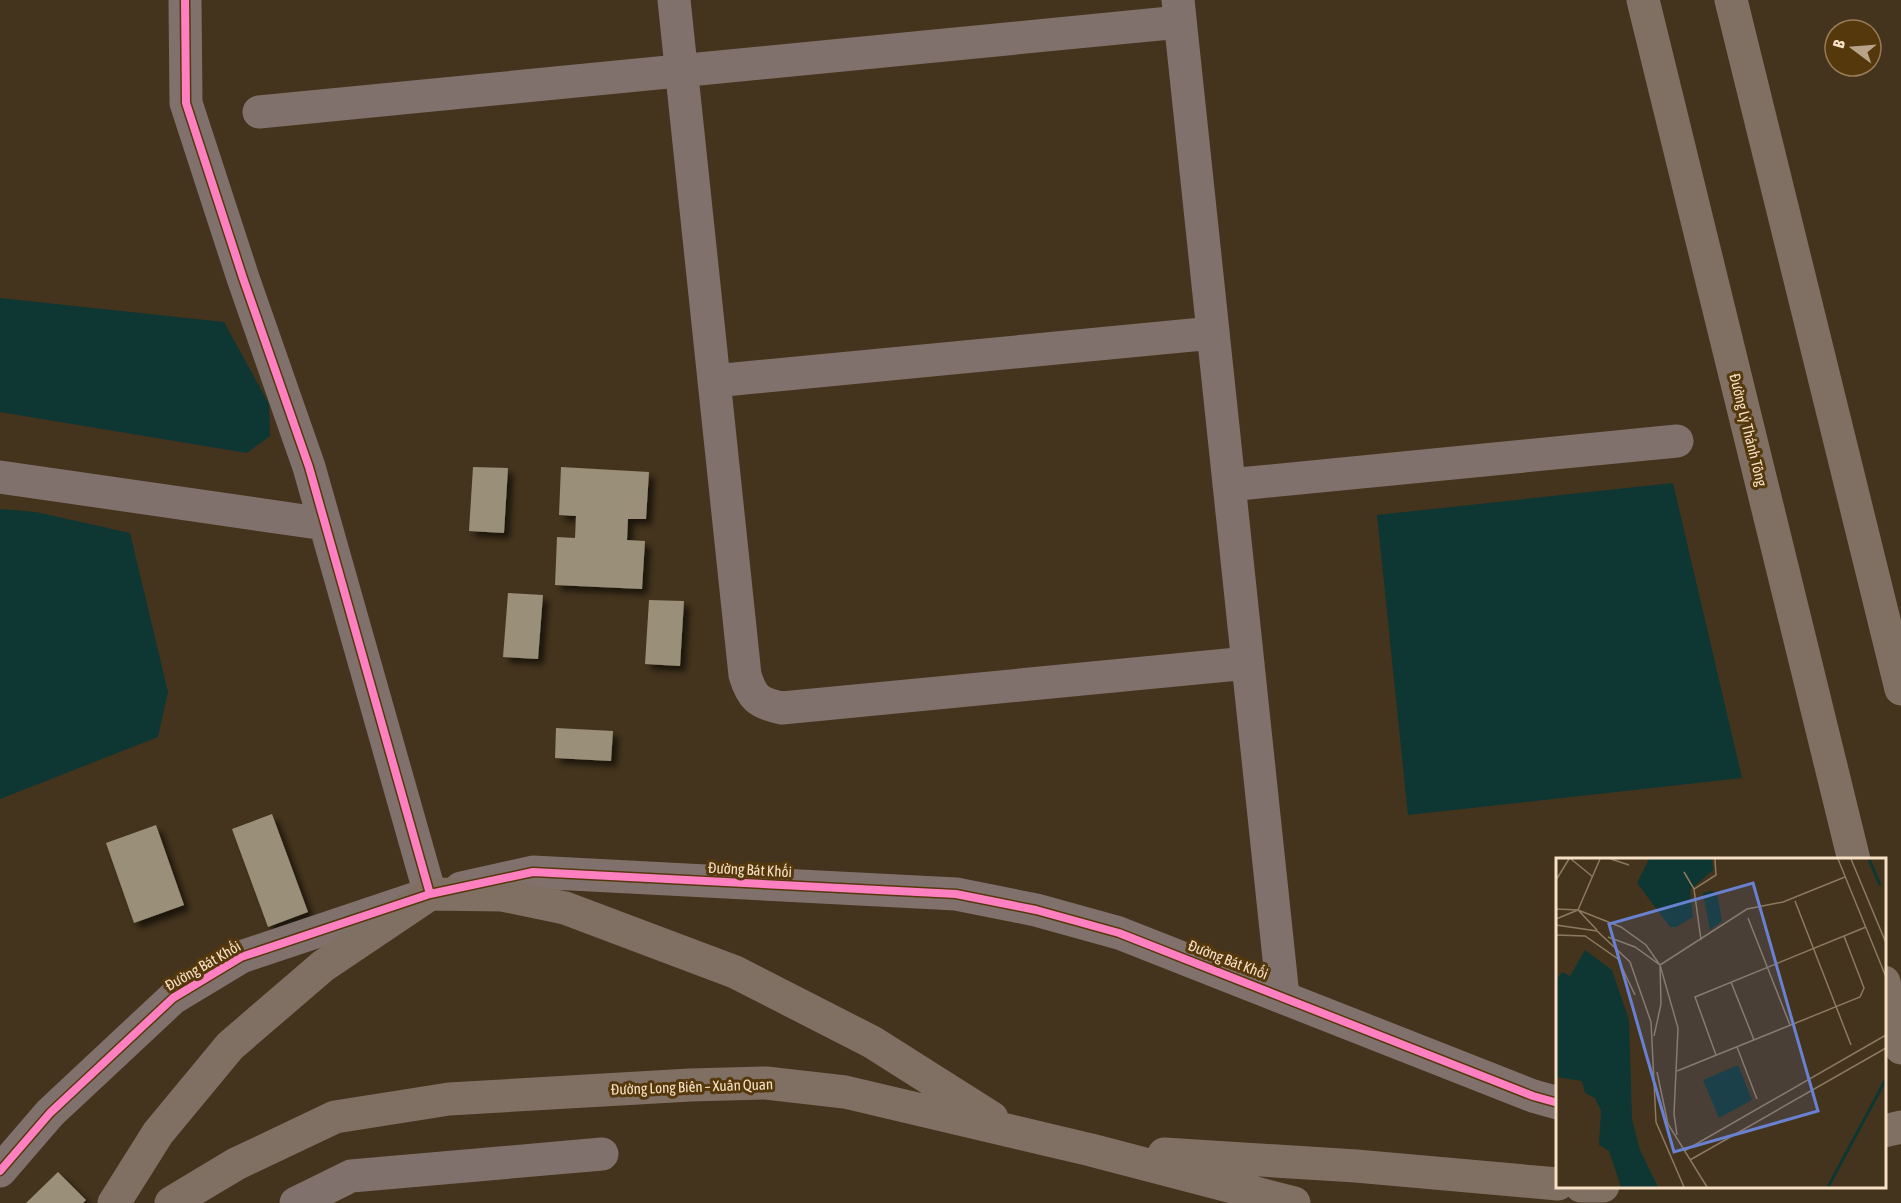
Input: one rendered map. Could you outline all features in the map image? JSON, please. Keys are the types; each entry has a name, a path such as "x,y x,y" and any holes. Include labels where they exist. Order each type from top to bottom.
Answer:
{"main road":[{"name":"Đường Lý Thánh Tông","path":"1642,0 1854,858"},
{"path":"1731,0 1901,689"},
{"path":"114,1203 158,1132 230,1046 323,966 430,894 502,895 565,908 735,972 872,1042 1014,1131"},
{"path":"1886,990 1901,1048"},
{"name":"Đường Long Biên – Xuân Quan","path":"171,1203 236,1164 335,1117 449,1099 690,1085 766,1083 844,1092 1014,1131 1294,1203"},
{"path":"1886,1130 1901,1126"},
{"path":"1091,1150 1356,1166 1556,1184"}],"street":[{"path":"185,0 186,103 243,278 309,467 430,894"},
{"path":"674,0 745,675 750,693 764,705 782,708 1248,663"},
{"path":"259,112 681,71 1179,11 1283,996"},
{"path":"714,381 1213,333"},
{"path":"1229,485 1677,441"},
{"path":"0,477 325,524"},
{"name":"Đường Bát Khối","path":"0,1171 50,1113 173,998 241,957 430,894 533,872 956,894 1036,910 1119,933 1533,1096 1556,1103"},
{"path":"296,1203 351,1176 602,1154"}],"water":[{"path":"0,298 224,322 269,404 270,436 247,453 0,412"},
{"path":"1673,483 1742,778 1408,815 1377,515"},
{"path":"0,509 36,512 130,533 168,692 158,737 0,799"}],"building":[{"path":"473,467 508,468 504,533 469,531"},
{"path":"561,467 649,472 646,519 628,519 627,540 645,541 642,589 555,585 557,537 575,538 576,516 559,515"},
{"path":"508,593 543,595 538,659 503,657"},
{"path":"649,600 684,601 680,666 645,664"},
{"path":"556,728 613,731 611,761 555,758"},
{"path":"272,814 308,912 268,927 232,829"},
{"path":"156,825 184,905 134,923 106,843"},
{"path":"58,1172 86,1200 83,1203 26,1203"}],"cycle path":[{"path":"185,0 186,103 243,278 309,467 430,894"},
{"path":"0,1171 50,1113 173,998 241,957 430,894 533,872 956,894 1036,910 1119,933 1533,1096 1556,1102"}]}
